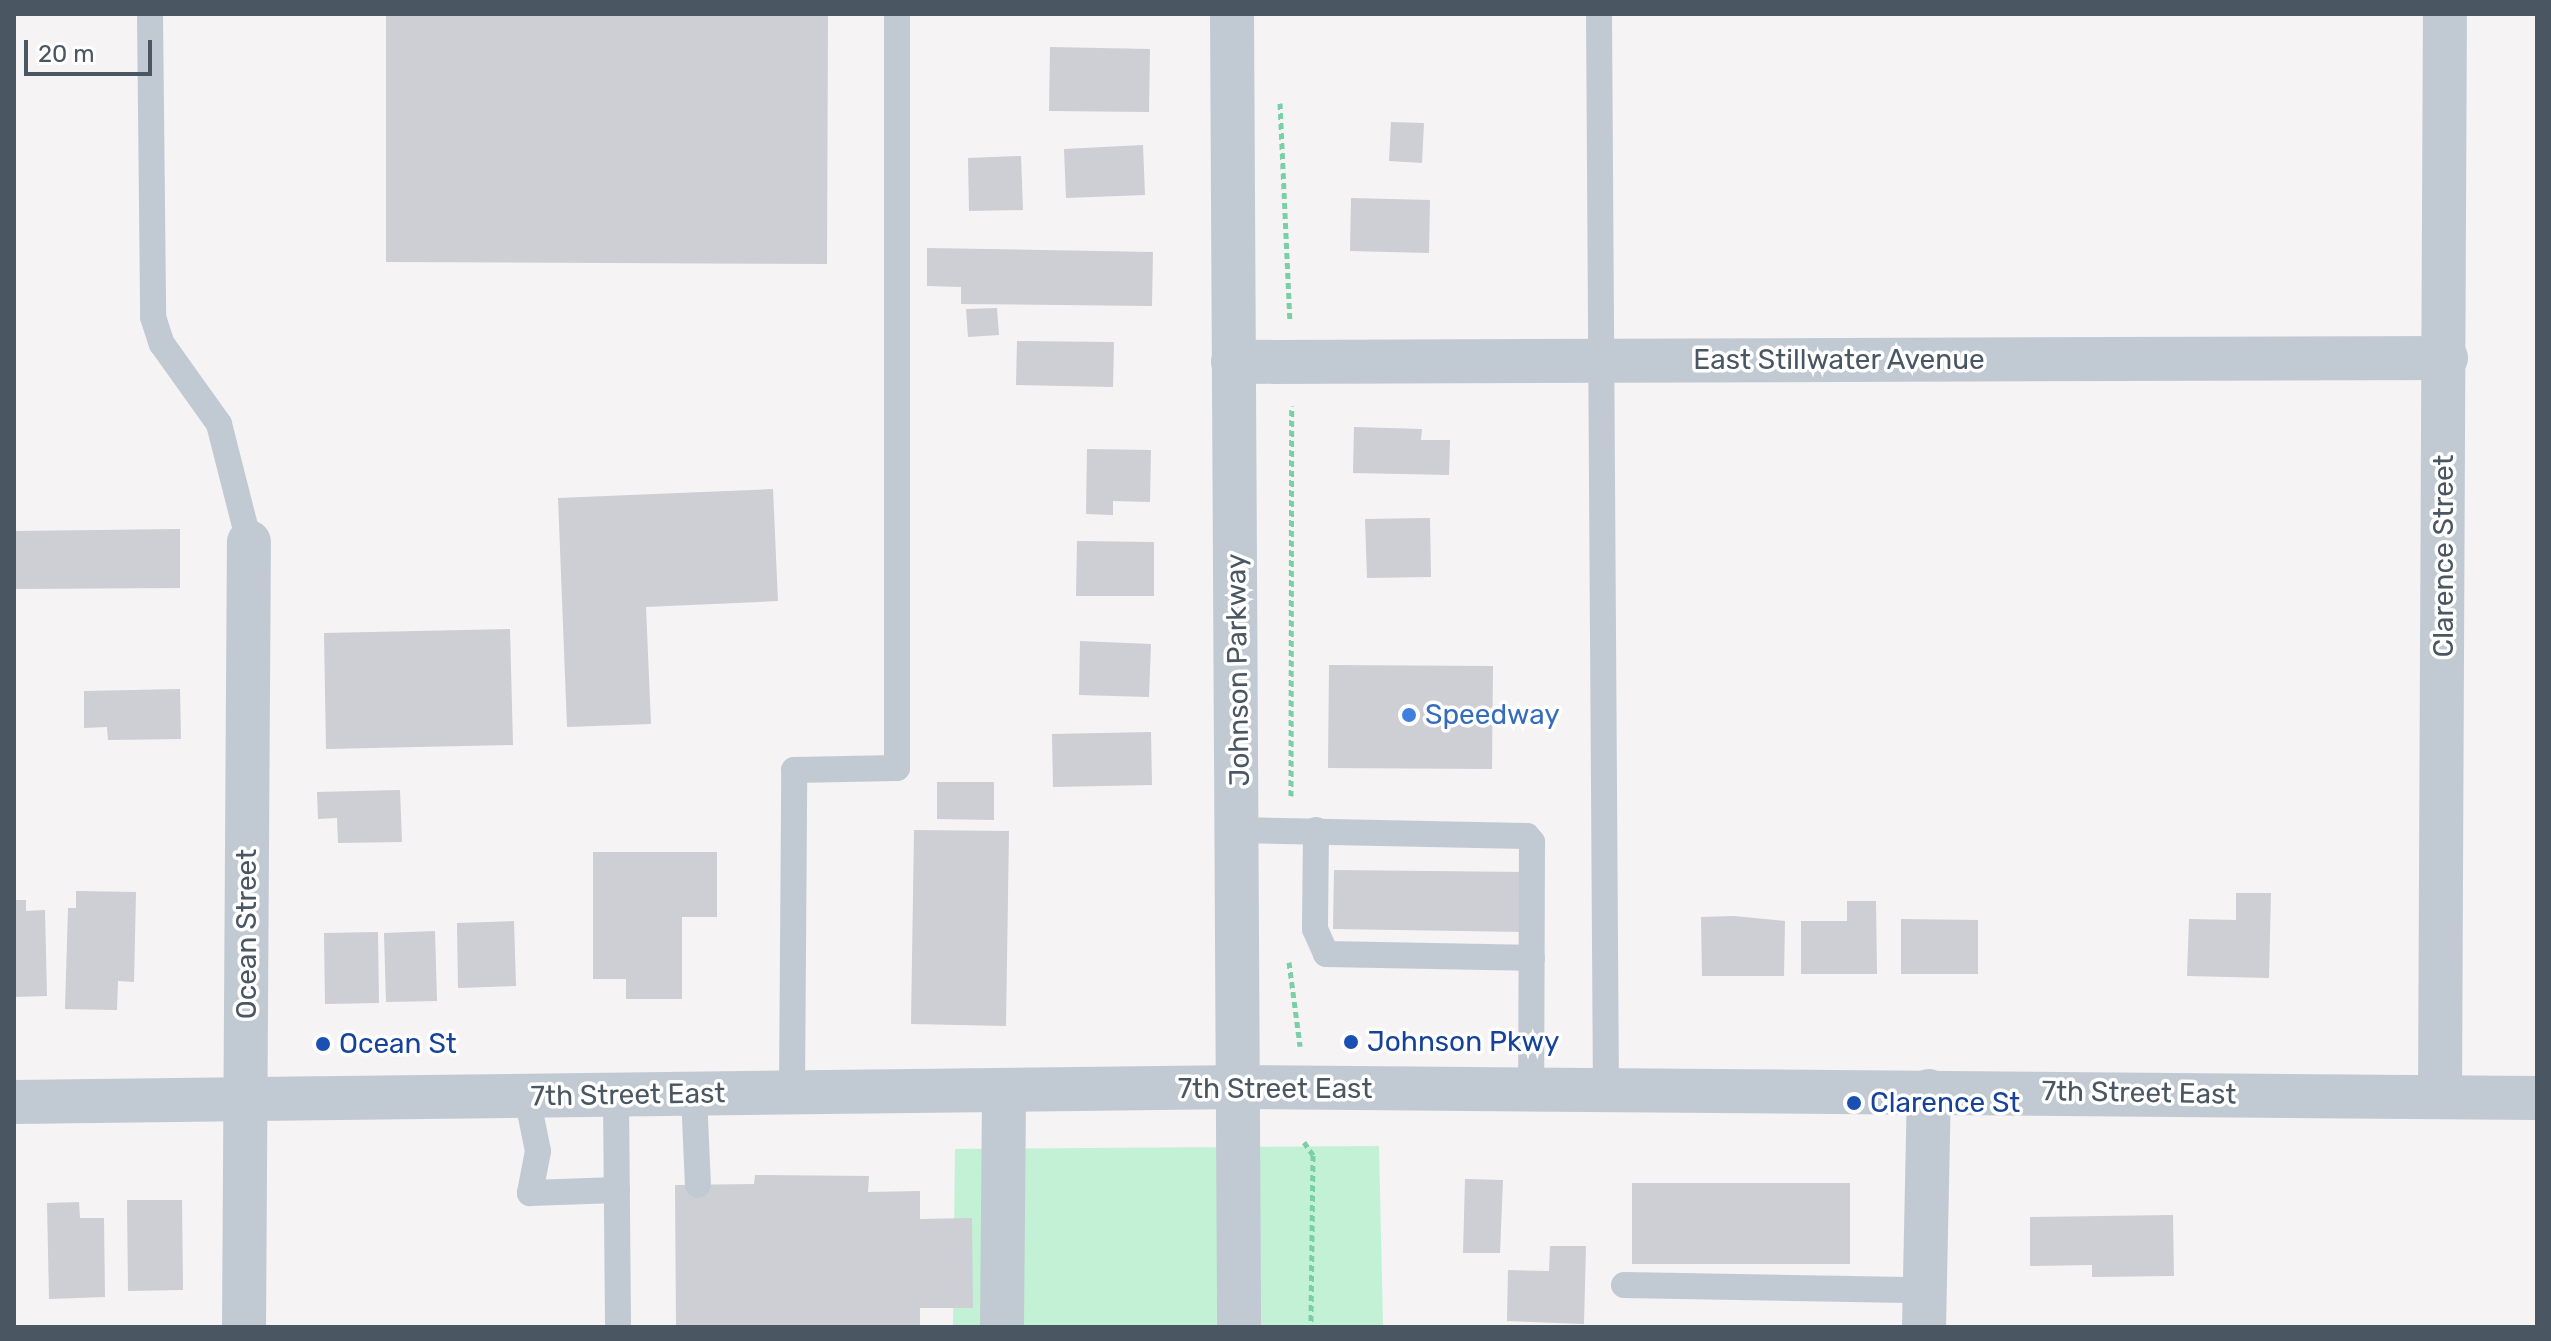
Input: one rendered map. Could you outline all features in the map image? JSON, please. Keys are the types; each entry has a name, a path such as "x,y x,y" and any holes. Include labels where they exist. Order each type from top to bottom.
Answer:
{"street":[{"name":"Johnson Parkway","path":"1232,14 1233,362 1240,830 1239,1327"},
{"name":"Clarence Street","path":"2440,1097 2446,358 2445,14"},
{"name":"East Stillwater Avenue","path":"1233,362 2446,358"},
{"name":"Ocean Street","path":"244,1327 249,542"},
{"name":"7th Street East","path":"14,1102 1241,1087 2537,1098"},
{"path":"1002,1327 1004,1091"},
{"path":"1923,1308 1929,1091"}],"lane":[{"path":"150,14 153,317 162,344 219,424 249,542"},
{"path":"792,1093 794,770 897,768 897,14"},
{"path":"1599,14 1606,1089"},
{"path":"1240,830 1527,836 1532,842 1531,1088"},
{"path":"1303,830 1315,929 1326,954 1532,958"},
{"path":"694,1095 698,1185"},
{"path":"616,1096 618,1327"},
{"path":"527,1097 538,1151 530,1193 617,1190"},
{"path":"1624,1285 1923,1308"}],"path":[{"path":"1279,90 1290,319"},
{"path":"1292,406 1303,830"},
{"path":"1289,957 1300,1047"},
{"path":"1304,1142 1313,1155 1311,1327"}],"green space":[{"path":"1379,1146 1383,1327 953,1327 955,1149"}],"building":[{"path":"386,14 828,14 827,264 386,262"},
{"path":"1050,47 1150,49 1149,112 1049,111"},
{"path":"1391,122 1424,123 1422,163 1389,161"},
{"path":"1143,145 1145,195 1066,198 1064,149"},
{"path":"1021,156 1023,210 969,211 968,158"},
{"path":"1351,198 1430,200 1429,253 1350,251"},
{"path":"927,248 1153,252 1152,306 961,304 961,287 927,286"},
{"path":"997,308 999,335 968,337 966,309"},
{"path":"1017,341 1114,342 1113,387 1016,385"},
{"path":"1354,427 1422,429 1421,440 1450,440 1449,475 1353,473"},
{"path":"1087,449 1151,450 1150,502 1113,501 1113,515 1086,514"},
{"path":"773,489 778,601 646,607 651,724 567,727 558,498"},
{"path":"1430,518 1431,577 1367,578 1365,519"},
{"path":"180,529 180,588 14,589 14,531"},
{"path":"1077,541 1154,542 1154,596 1076,596"},
{"path":"510,629 513,745 326,749 324,633"},
{"path":"1080,641 1151,644 1149,697 1079,695"},
{"path":"1329,665 1493,666 1492,769 1328,768"},
{"path":"180,689 181,739 108,740 107,727 84,728 84,691"},
{"path":"1151,732 1152,785 1053,787 1052,734"},
{"path":"937,782 994,782 994,820 937,819"},
{"path":"400,790 402,842 338,843 337,818 318,819 317,792"},
{"path":"914,830 1009,831 1006,1026 911,1024"},
{"path":"593,852 717,852 717,917 682,917 682,999 626,999 626,979 593,979"},
{"path":"1334,870 1526,872 1526,932 1333,929"},
{"path":"76,891 136,892 134,982 118,981 117,1010 65,1009 68,908 76,908"},
{"path":"2236,893 2271,893 2269,978 2187,976 2189,919 2236,920"},
{"path":"14,900 26,900 26,911 45,910 47,996 14,997"},
{"path":"1847,901 1876,901 1877,974 1801,974 1801,921 1847,921"},
{"path":"1734,916 1785,921 1784,976 1702,976 1701,917"},
{"path":"1901,919 1978,920 1978,974 1901,974"},
{"path":"514,921 516,986 458,988 457,923"},
{"path":"435,931 437,1001 386,1002 384,933"},
{"path":"378,932 379,1003 325,1004 324,933"},
{"path":"755,1175 869,1176 868,1192 920,1191 920,1219 972,1218 973,1308 920,1308 920,1327 676,1327 675,1185 754,1184"},
{"path":"1465,1179 1503,1180 1500,1253 1463,1253"},
{"path":"1632,1183 1850,1183 1850,1264 1632,1264"},
{"path":"127,1200 182,1200 183,1290 128,1291"},
{"path":"79,1202 80,1218 104,1218 105,1297 49,1299 47,1203"},
{"path":"2173,1215 2174,1276 2092,1277 2092,1265 2030,1266 2030,1217"},
{"path":"1550,1246 1586,1246 1584,1324 1507,1321 1508,1270 1549,1271"}],"place":[{"name":"Speedway","path":"1409,715"},
{"name":"Johnson Pkwy","path":"1351,1042"},
{"name":"Ocean St","path":"323,1044"},
{"name":"Clarence St","path":"1854,1103"}]}
